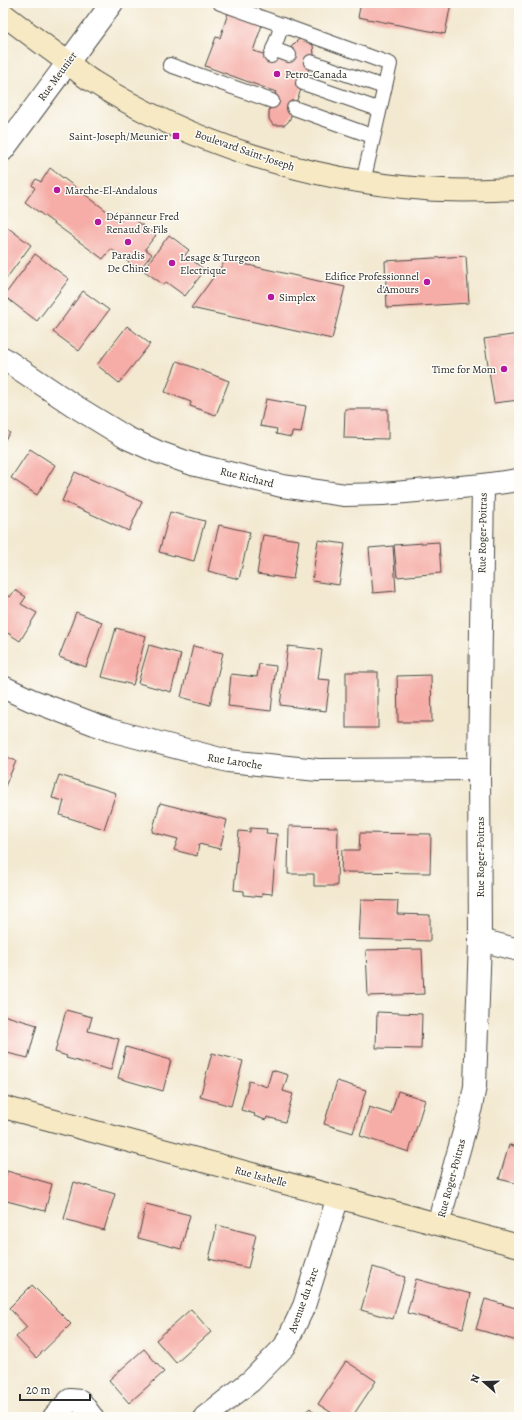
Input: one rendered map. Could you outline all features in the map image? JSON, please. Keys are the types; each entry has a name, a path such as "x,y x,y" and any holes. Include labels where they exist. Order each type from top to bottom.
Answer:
{"main road":[{"name":"Boulevard Saint-Joseph","path":"3,14 98,85 142,109 193,133 293,168 363,182 426,190 474,191 519,189"},
{"name":"Rue Isabelle","path":"3,1107 519,1246"}],"street":[{"name":"Rue Meunier","path":"3,150 112,3"},
{"name":"Rue Richard","path":"3,358 127,438 158,452 192,464 282,486 345,495 383,494 483,485 519,480"},
{"name":"Rue Roger-Poitras","path":"438,1224 475,1086 480,940 483,485"},
{"name":"Rue Laroche","path":"3,687 44,706 110,730 228,761 318,770 480,769"},
{"path":"480,940 519,950"},
{"name":"Avenue du Parc","path":"205,1417 251,1381 285,1346 304,1306 338,1197"},
{"path":"54,1417 70,1400 80,1402 92,1417"}],"lane":[{"path":"220,3 390,64 372,136 363,182"},
{"path":"282,25 272,52 289,55"},
{"path":"311,62 384,87"},
{"path":"170,65 258,91 272,101"},
{"path":"303,84 378,110"},
{"path":"294,108 372,136"}],"building":[{"path":"361,3 451,3 445,34 358,17"},
{"path":"228,13 262,25 253,51 287,61 292,46 298,40 301,39 313,45 314,55 289,121 285,125 273,125 269,119 269,111 276,92 205,66 216,37 220,38"},
{"path":"50,168 120,221 126,213 156,235 145,249 152,254 139,270 111,249 103,259 25,202 35,188 32,185 36,179 41,182"},
{"path":"3,224 31,245 3,283"},
{"name":"Lesage & Turgeon Electrique","path":"169,235 189,250 185,255 205,270 185,296 166,282 164,285 143,270"},
{"path":"35,254 69,279 37,321 4,296"},
{"name":"Edifice Professionnel d'Amours","path":"466,256 469,303 387,308 385,261"},
{"name":"Simplex","path":"226,260 345,287 332,339 191,308"},
{"path":"83,291 109,310 79,351 53,332"},
{"path":"127,326 150,344 119,383 97,365"},
{"name":"Time for Mom","path":"519,334 519,400 494,403 484,339"},
{"path":"177,361 229,381 216,415 190,406 191,402 165,392"},
{"path":"266,399 306,406 301,433 292,432 291,437 276,434 277,429 260,426"},
{"path":"345,409 388,409 388,439 344,438"},
{"path":"3,428 10,433 3,442"},
{"path":"30,449 55,465 37,495 11,478"},
{"path":"75,472 142,502 129,531 62,501"},
{"path":"170,512 205,521 194,561 159,552"},
{"path":"219,525 250,532 239,579 208,571"},
{"path":"263,535 299,540 293,579 257,574"},
{"path":"318,540 345,544 339,585 312,581"},
{"path":"439,542 441,573 397,577 394,545"},
{"path":"393,546 396,591 373,593 369,548"},
{"path":"15,590 26,597 21,604 37,613 20,641 3,630 3,593 10,597"},
{"path":"76,612 102,622 86,667 59,657"},
{"path":"116,628 146,636 133,685 102,677"},
{"path":"149,645 181,654 171,692 138,683"},
{"path":"193,646 223,653 210,705 181,697"},
{"path":"288,646 322,650 318,679 330,680 326,711 280,705"},
{"path":"259,664 276,666 271,711 228,706 231,674 257,677"},
{"path":"346,672 378,672 378,728 346,728"},
{"path":"431,675 432,722 398,722 397,676"},
{"path":"3,755 16,761 3,791"},
{"path":"59,775 116,793 104,829 60,815 64,801 52,798"},
{"path":"160,803 227,820 220,849 199,844 197,856 174,850 178,839 152,832"},
{"path":"289,826 338,827 337,886 314,886 314,874 288,874"},
{"path":"250,828 267,829 266,833 277,834 272,894 262,893 262,897 244,895 244,891 234,890 239,831 250,832"},
{"path":"360,833 431,834 430,873 341,872 342,850 359,850"},
{"path":"361,900 398,901 397,914 430,915 430,941 359,939"},
{"path":"422,949 424,994 368,996 366,950"},
{"path":"66,1010 92,1017 88,1031 119,1039 111,1070 66,1058 67,1056 55,1052"},
{"path":"377,1012 422,1014 421,1049 376,1048"},
{"path":"3,1015 37,1025 28,1058 3,1052"},
{"path":"126,1047 171,1060 163,1091 118,1078"},
{"path":"212,1053 243,1061 231,1106 200,1097"},
{"path":"272,1070 288,1075 283,1091 293,1094 285,1122 267,1117 266,1120 254,1116 255,1114 241,1110 249,1081 267,1087"},
{"path":"337,1081 366,1090 353,1133 324,1124"},
{"path":"398,1091 425,1100 409,1152 360,1136 369,1107 391,1114"},
{"path":"509,1145 519,1147 519,1184 499,1179"},
{"path":"7,1171 52,1184 45,1211 3,1200 3,1186"},
{"path":"74,1182 115,1194 104,1230 64,1219"},
{"path":"146,1204 190,1215 181,1249 138,1238"},
{"path":"217,1225 256,1235 248,1268 209,1259"},
{"path":"373,1267 405,1277 393,1319 361,1310"},
{"path":"416,1279 471,1294 463,1328 407,1313"},
{"path":"32,1285 71,1324 36,1358 16,1337 27,1327 9,1308"},
{"path":"485,1299 519,1309 519,1334 517,1341 476,1329"},
{"path":"191,1309 211,1332 176,1363 156,1340"},
{"path":"144,1349 164,1372 129,1403 109,1380"},
{"path":"346,1361 376,1381 352,1417 338,1417 318,1404"},
{"path":"310,1408 318,1417 299,1417"}],"place":[{"name":"Petro-Canada","path":"277,74"},
{"name":"Saint-Joseph/Meunier","path":"176,136"},
{"name":"Marche-El-Andalous","path":"57,190"},
{"name":"Dépanneur Fred Renaud & Fils","path":"98,222"},
{"name":"Paradis De Chine","path":"128,242"},
{"name":"Lesage & Turgeon Electrique","path":"172,263"},
{"name":"Edifice Professionnel d'Amours","path":"427,282"},
{"name":"Simplex","path":"271,297"},
{"name":"Time for Mom","path":"504,369"}]}
